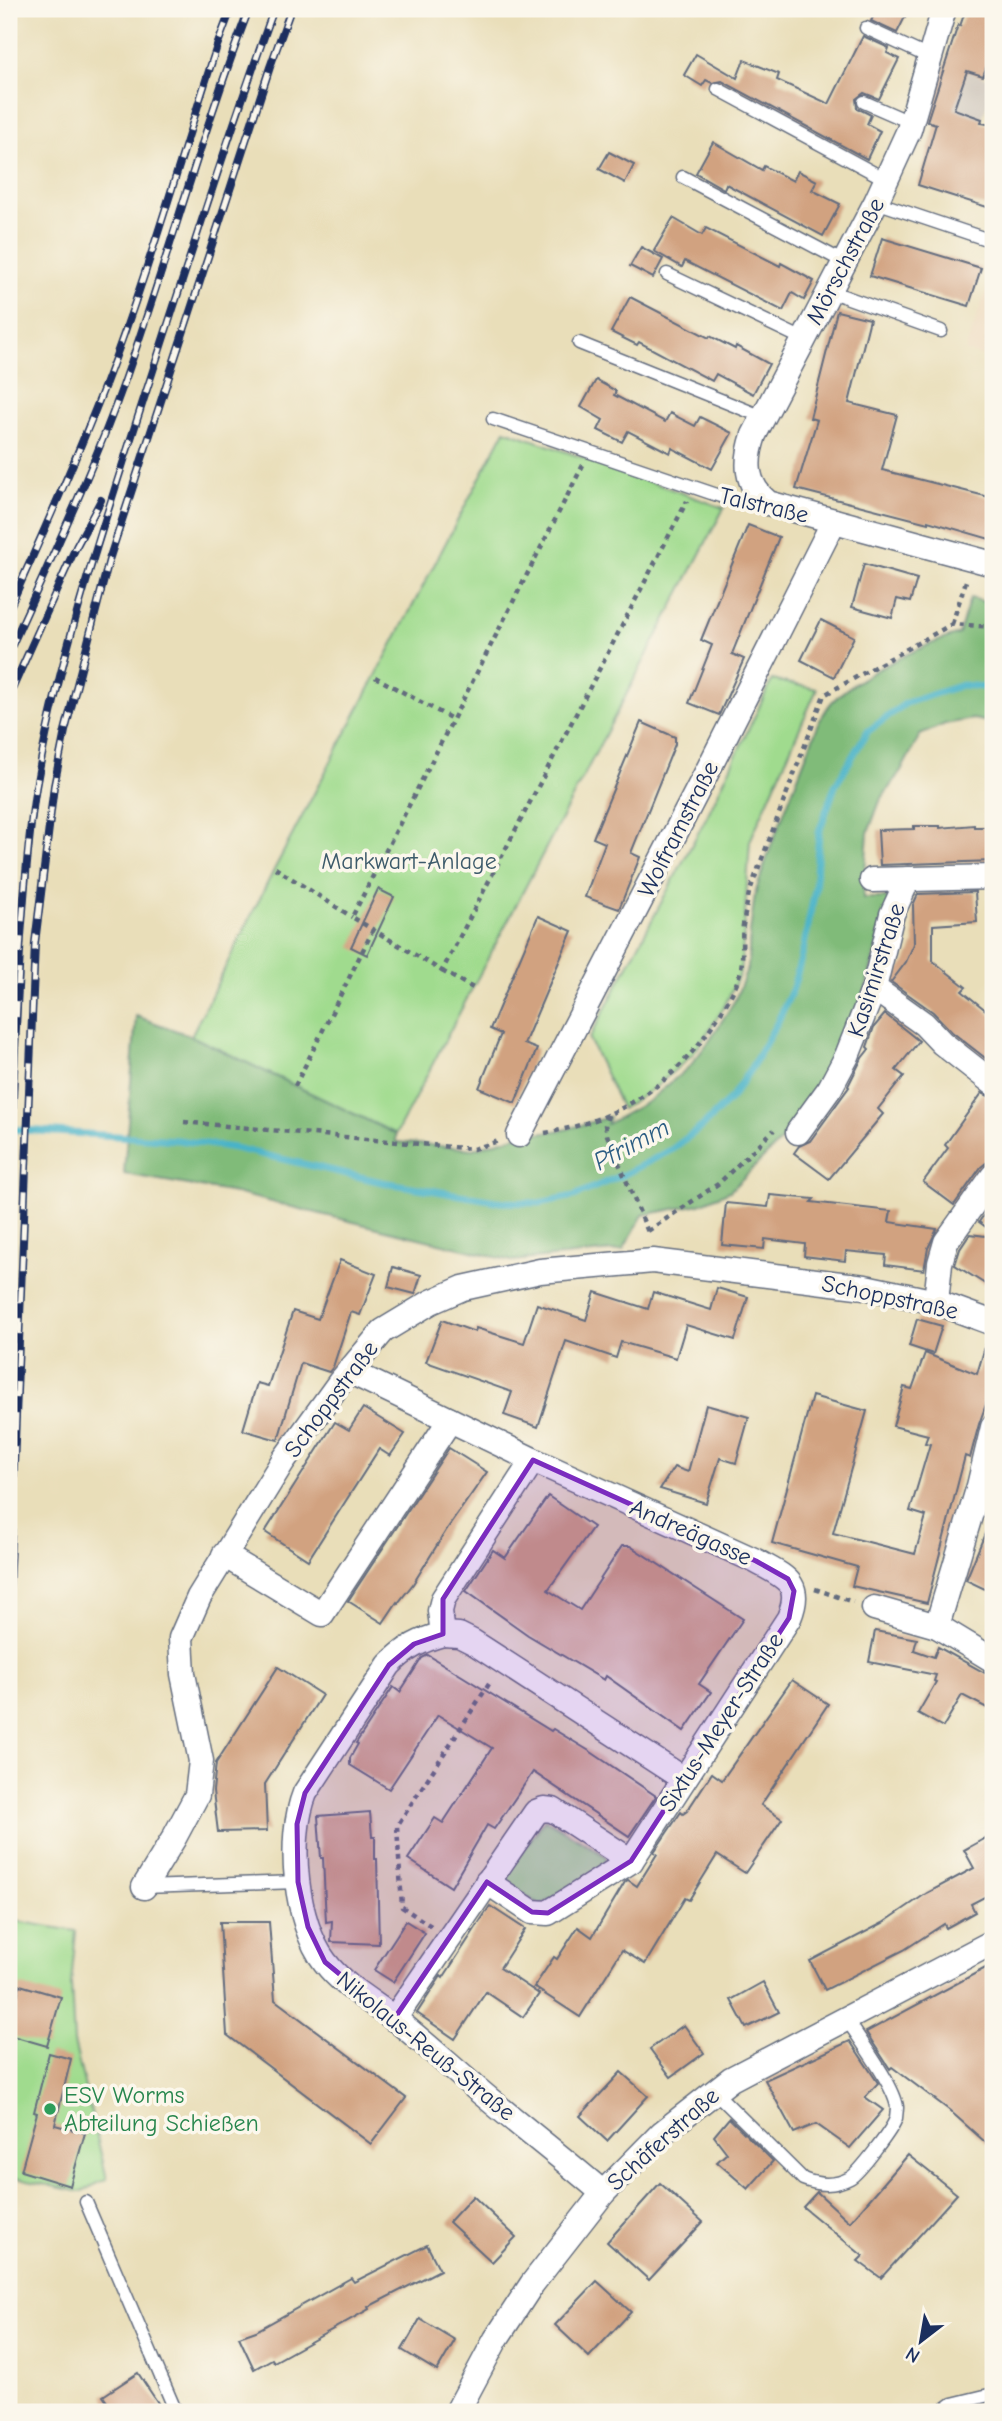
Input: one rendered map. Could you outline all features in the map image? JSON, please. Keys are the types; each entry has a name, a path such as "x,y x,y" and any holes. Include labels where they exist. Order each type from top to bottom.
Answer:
{"street":[{"name":"Mörschstraße","path":"768,503 756,493 748,452 763,417 881,191 912,123 944,9"},
{"name":"Talstraße","path":"768,503 983,561"},
{"name":"Wolframstraße","path":"519,1135 834,521"},
{"name":"Kasimirstraße","path":"872,880 993,877"},
{"name":"Kasimirstraße","path":"786,1131 830,1088 842,1067 874,988 892,914 908,879"},
{"path":"874,988 924,1024 942,1043 993,1083"},
{"path":"936,1302 940,1264 947,1242 993,1176"},
{"name":"Schoppstraße","path":"144,1887 197,1795 201,1761 183,1674 181,1638 199,1597 283,1461 349,1371 383,1331 430,1302 463,1288 553,1269 653,1261 865,1287 936,1302 993,1323"},
{"name":"Andreägasse","path":"349,1371 533,1460 756,1561 788,1579"},
{"path":"224,1555 322,1614 450,1420"},
{"path":"937,1626 986,1489 993,1427"},
{"path":"533,1460 443,1600 440,1611 443,1634 459,1635 503,1661 684,1779"},
{"name":"Sixtus-Meyer-Straße","path":"487,1882 532,1912 548,1913 631,1861 789,1618 795,1604 794,1591 788,1579"},
{"path":"874,1608 937,1626 993,1660"},
{"name":"Nikolaus-Reuß-Straße","path":"443,1634 414,1644 400,1653 389,1665 305,1793 297,1824 298,1882 302,1906 311,1935 325,1962 357,1992 394,2019 603,2193"},
{"path":"394,2019 536,1812 553,1810 631,1861"},
{"name":"Schäferstraße","path":"457,2412 496,2339 532,2284 603,2193 662,2133 731,2079 993,1942"}],"lane":[{"path":"866,28 931,58"},
{"path":"718,89 881,191 983,238"},
{"path":"864,102 912,123"},
{"path":"683,177 844,262"},
{"path":"667,275 803,339"},
{"path":"829,291 941,331"},
{"path":"579,343 763,417"},
{"name":"Talstraße","path":"493,419 739,502 768,503"},
{"path":"144,1887 298,1882"},
{"path":"715,2092 803,2179 815,2184 826,2184 852,2177 880,2144 896,2118 897,2108 893,2091 846,2018"},
{"path":"86,2202 176,2412"},
{"path":"941,2412 951,2404 993,2394"}],"path":[{"path":"352,917 590,452"},
{"path":"442,971 694,488"},
{"path":"952,624 983,561"},
{"path":"184,1122 473,1149 519,1135 564,1130 622,1109 657,1086 694,1053 723,1009 740,973 743,924 749,893 824,695 952,624 993,627"},
{"path":"375,677 454,720"},
{"path":"275,868 472,988"},
{"path":"295,1086 373,930"},
{"path":"607,1115 607,1135 648,1231 718,1184 786,1131"},
{"path":"788,1579 874,1608"},
{"path":"449,1938 402,1907 397,1826 503,1661"}],"highlighted area":[{"path":"533,1460 756,1561 788,1579 794,1591 789,1618 631,1861 548,1913 532,1912 487,1882 394,2019 325,1962 308,1927 298,1882 297,1824 305,1793 389,1665 414,1644 443,1634 443,1599"}],"shaded area":[{"path":"945,63 993,80 993,88 982,119 954,109 961,87 940,79"},
{"path":"993,270 993,360 965,351"}],"green space":[{"name":"Markwart-Anlage","path":"505,430 724,508 396,1134 191,1036 275,868"},
{"path":"970,598 993,604 993,723 973,719 945,724 920,735 902,769 880,801 868,833 863,898 890,898 859,1014 796,1126 730,1191 700,1204 643,1215 623,1250 512,1261 235,1193 124,1174 136,1016 191,1036 396,1134 396,1142 473,1149 519,1135 564,1130 609,1117 607,1124 650,1100 690,1066 735,1000 748,967 755,894 771,846 827,708 843,692 874,672 910,653 959,634"},
{"path":"772,680 817,689 750,841 740,973 723,1009 694,1053 657,1086 622,1109 589,1039 707,816"},
{"path":"545,1819 606,1856 605,1867 541,1906 505,1883 504,1877"},
{"name":"ESV Worms Abteilung Schießen","path":"15,1921 76,1931 71,1984 74,2042 107,2179 80,2192 9,2177 9,1962"}],"building":[{"path":"877,9 909,9 897,33 871,21"},
{"path":"966,9 993,9 993,49 983,76 967,71 954,109 982,119 981,123 993,125 993,209 918,185 936,124 927,121 958,25 960,26"},
{"path":"863,36 889,48 887,53 899,59 879,99 864,93 856,99 857,108 871,115 867,124 880,131 867,159 722,81 712,83 706,80 702,86 684,75 696,54 737,78 744,60 779,74 777,80 829,104"},
{"path":"713,142 762,170 764,166 793,181 798,171 817,181 812,190 840,204 823,236 726,184 724,189 696,173"},
{"path":"609,152 634,165 625,183 599,169"},
{"path":"673,218 702,235 706,228 814,281 804,300 792,293 783,311 685,261 682,267 654,251"},
{"path":"882,238 981,268 969,306 870,276"},
{"path":"641,247 663,259 653,278 630,266"},
{"path":"630,297 709,338 710,336 735,349 736,346 769,364 753,394 716,374 712,381 639,342 637,345 611,332"},
{"path":"837,311 870,319 849,403 897,415 882,470 993,498 993,540 928,521 796,489 817,420 810,418"},
{"path":"596,380 616,391 614,395 665,422 670,413 695,426 700,417 732,433 712,469 672,448 670,453 628,431 622,442 598,430 603,420 581,407"},
{"path":"748,525 779,537 732,654 744,659 719,715 689,703 712,645 701,640"},
{"path":"864,564 917,579 910,602 897,599 892,618 852,607"},
{"path":"821,620 854,637 834,677 801,660"},
{"path":"641,722 675,737 675,744 631,853 640,857 619,909 585,897 605,843 593,838"},
{"path":"974,825 993,827 993,861 880,865 878,830 914,829 914,826 940,828"},
{"path":"378,889 394,897 367,955 351,947"},
{"path":"975,892 977,922 933,925 933,961 966,987 962,991 993,1016 993,1064 952,1032 933,1012 891,982 906,962 914,944 913,905 918,894"},
{"path":"538,916 572,931 524,1044 537,1049 515,1103 479,1088 501,1034 490,1029"},
{"path":"885,1014 919,1041 896,1070 904,1076 878,1109 883,1114 829,1179 794,1153 799,1146 810,1141 849,1087 869,1049 867,1047 874,1027"},
{"path":"982,1093 993,1098 993,1161 981,1167 954,1205 923,1182 948,1148 945,1145"},
{"path":"770,1195 891,1211 889,1222 937,1229 928,1248 924,1270 885,1265 886,1255 846,1251 845,1261 804,1256 805,1244 765,1239 764,1249 722,1245 726,1203 768,1207"},
{"path":"993,1201 993,1232 979,1222"},
{"path":"970,1234 993,1237 993,1289 955,1265 960,1249"},
{"path":"340,1260 376,1274 360,1315 351,1312 333,1367 329,1372 301,1363 278,1440 243,1430 257,1383 268,1386 293,1311 318,1319"},
{"path":"393,1267 421,1275 415,1294 388,1287"},
{"path":"717,1288 748,1297 735,1340 686,1325 676,1358 621,1342 616,1358 566,1341 538,1427 504,1415 512,1392 426,1362 442,1320 475,1332 476,1328 524,1343 537,1304 586,1320 595,1292 648,1309 653,1292 711,1310"},
{"path":"917,1319 942,1326 933,1354 909,1346"},
{"path":"988,1337 993,1338 993,1385 970,1458 965,1456 927,1603 852,1586 857,1567 772,1543 812,1396 867,1411 833,1533 915,1554 926,1516 910,1511 930,1444 925,1443 928,1435 893,1426 904,1387 912,1389 925,1353 977,1374"},
{"path":"706,1405 749,1417 736,1463 720,1458 706,1503 660,1489 674,1467 688,1472"},
{"path":"363,1408 405,1434 390,1456 379,1449 308,1560 265,1532 335,1422 349,1430"},
{"path":"449,1448 487,1472 413,1584 383,1623 348,1601"},
{"path":"548,1496 593,1527 548,1590 580,1610 622,1546 630,1546 743,1619 699,1684 711,1692 684,1731 606,1676 604,1680 528,1635 466,1591 493,1550 505,1558"},
{"path":"993,1514 993,1593 966,1580"},
{"path":"875,1631 917,1639 914,1650 934,1657 938,1647 993,1675 993,1711 962,1695 943,1727 918,1713 936,1682 936,1675 869,1662"},
{"path":"428,1655 551,1731 553,1729 591,1752 656,1796 629,1836 533,1772 494,1829 487,1825 451,1887 408,1859 435,1818 443,1823 492,1748 438,1715 389,1789 350,1765 350,1758 358,1744 356,1743 393,1687 400,1692 422,1658"},
{"path":"278,1667 322,1695 265,1784 267,1831 218,1832 213,1791 216,1763"},
{"path":"792,1680 828,1704 761,1805 782,1819 745,1873 717,1855 689,1900 685,1898 645,1964 622,1950 580,2017 534,1987 578,1927 592,1937 625,1882 628,1880 637,1886 657,1854 654,1852 681,1812 683,1814 687,1811 712,1773 722,1780"},
{"path":"370,1812 377,1859 379,1944 331,1942 332,1921 326,1922 318,1816"},
{"path":"993,1834 993,1904 988,1895 971,1904 975,1912 946,1928 944,1924 904,1950 825,1990 810,1961 883,1923 927,1893 974,1868 964,1850"},
{"path":"490,1906 525,1929 500,1968 539,1994 523,2017 486,1992 455,2039 417,2013"},
{"path":"406,1921 425,1933 393,1982 374,1970"},
{"path":"220,1922 269,1922 275,2000 406,2098 371,2144 227,2035"},
{"path":"993,1964 993,2149 949,2110 892,2067 890,2069 866,2032"},
{"path":"763,1982 779,2012 746,2028 731,2000"},
{"path":"20,1985 61,1997 47,2046 9,2035"},
{"path":"684,2025 704,2053 671,2077 650,2049"},
{"path":"850,2041 878,2083 865,2097 883,2110 850,2148 816,2124 794,2133 765,2080"},
{"path":"49,2053 71,2059 55,2125 85,2133 70,2186 21,2171 37,2113 34,2112"},
{"path":"621,2072 648,2096 607,2141 580,2116"},
{"path":"729,2118 773,2161 748,2189 717,2162 727,2153 714,2136"},
{"path":"908,2155 957,2194 881,2278 858,2261 863,2256 803,2207 817,2192 850,2222"},
{"path":"660,2183 703,2222 649,2280 607,2242"},
{"path":"473,2196 516,2237 492,2262 449,2222"},
{"path":"427,2245 440,2270 368,2307 369,2309 274,2362 272,2359 254,2369 239,2337 256,2331 351,2278 354,2282"},
{"path":"597,2281 631,2312 589,2357 555,2325"},
{"path":"420,2319 455,2340 437,2371 402,2350"},
{"path":"138,2373 164,2412 114,2412 103,2396"}],"waterway":[{"name":"Pfrimm","path":"9,1129 178,1140 234,1148 382,1182 502,1202 539,1203 574,1196 625,1174 671,1150 704,1125 731,1098 777,1023 793,988 803,951 815,890 819,832 835,786 867,732 906,703 962,685 993,688"}],"railway":[{"path":"9,609 82,442 121,343 231,9"},
{"path":"9,652 111,417 249,9"},
{"path":"9,1209 15,1038 29,842 36,787 57,687 99,539 208,200 274,9"},
{"path":"9,1590 35,943 54,786 65,731 109,560 291,9"},
{"path":"9,696 76,547 101,500"}],"place":[{"name":"ESV Worms Abteilung Schießen","path":"50,2109"}]}
